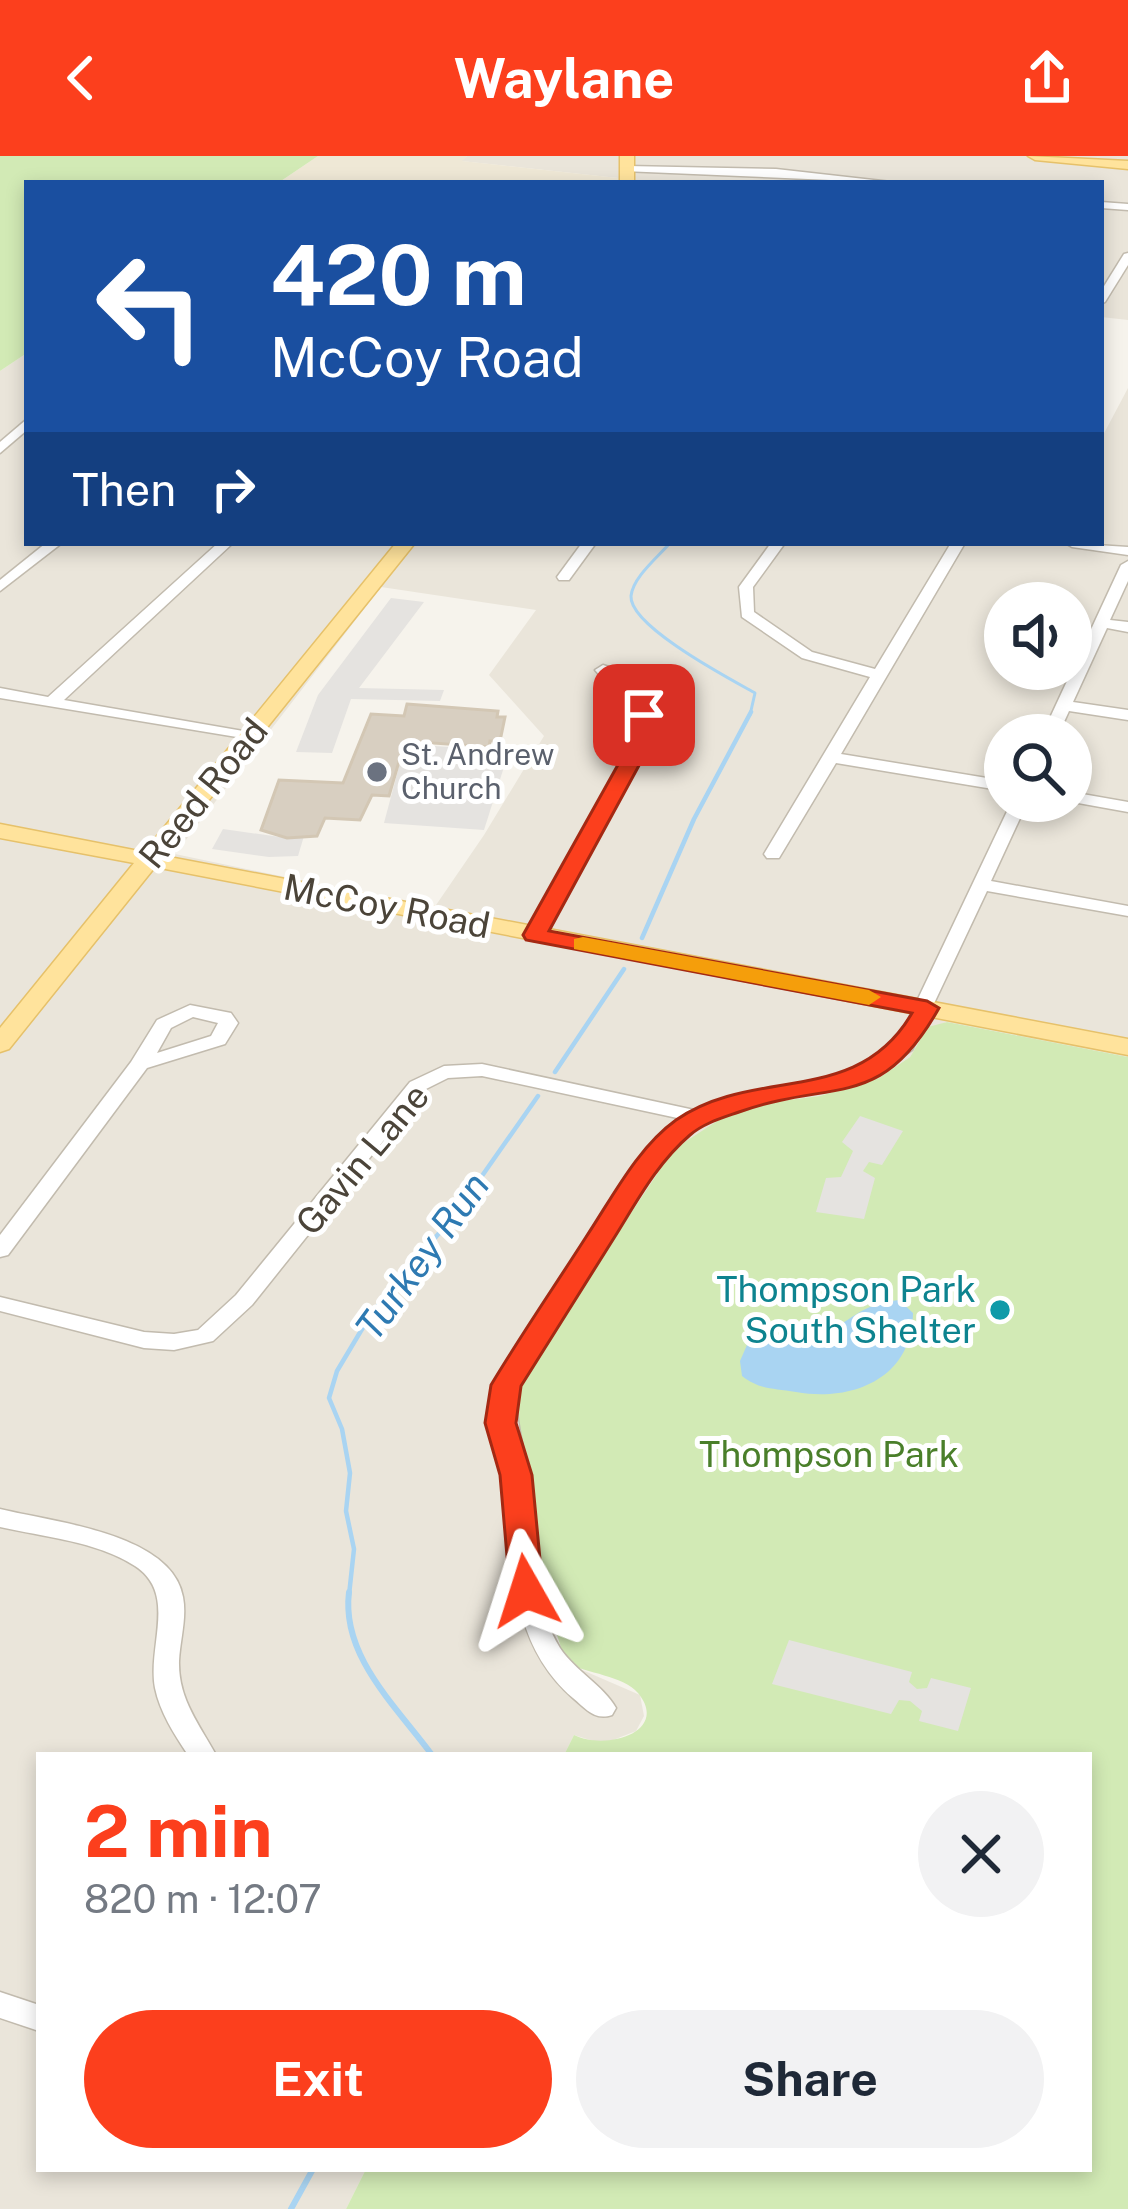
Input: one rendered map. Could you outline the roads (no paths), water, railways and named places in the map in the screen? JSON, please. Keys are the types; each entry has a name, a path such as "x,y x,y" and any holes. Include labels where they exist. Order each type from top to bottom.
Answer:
{"main road":[{"path":"1035,156 1128,165"},
{"name":"Reed Road","path":"0,1044 404,546"},
{"name":"McCoy Road","path":"0,831 1128,1047"}],"street":[{"path":"627,169 712,163 868,180"},
{"path":"1104,295 1128,256"},
{"path":"0,449 24,426"},
{"path":"3,582 51,546"},
{"path":"52,702 223,546"},
{"path":"564,577 587,546"},
{"path":"776,546 746,587 747,614 807,655 880,675"},
{"path":"773,854 956,546"},
{"path":"1093,546 1128,551"},
{"path":"1060,714 1128,565"},
{"path":"1101,623 1128,627"},
{"path":"535,935 644,736 644,715 603,670"},
{"path":"0,693 249,737"},
{"path":"1064,705 1128,715"},
{"path":"831,758 984,783"},
{"path":"1092,801 1128,807"},
{"path":"603,1708 562,1677 543,1643 526,1591 516,1475 501,1423 512,1375 643,1170 681,1129 752,1098 860,1077 905,1046 927,1008 1010,822"},
{"path":"982,885 1128,911"},
{"path":"0,1250 140,1064"},
{"name":"Gavin Lane","path":"0,1304 144,1340 174,1342 205,1336 244,1300 417,1086 430,1076 482,1070 700,1117"},
{"path":"0,1518 133,1554 159,1572 175,1606 166,1654 167,1683 179,1720 200,1752"},
{"path":"0,2005 36,2017"}],"water":[{"path":"899,1300 913,1313 910,1336 902,1355 875,1381 857,1389 817,1394 767,1388 742,1376 740,1361 747,1345 813,1337 872,1306"}],"waterway":[{"name":"Turkey Run","path":"667,546 636,582 631,596 635,608 663,636 755,693 750,713"},
{"name":"Turkey Run","path":"642,938 694,819 750,713"},
{"name":"Turkey Run","path":"555,1072 624,969"},
{"name":"Turkey Run","path":"349,1595 354,1549 346,1511 350,1473 342,1429 329,1398 337,1371 371,1314 456,1213 538,1096"},
{"name":"Turkey Run","path":"349,1595 349,1615 362,1659 430,1752"},
{"name":"Turkey Run","path":"291,2209 311,2172"}],"place":[{"name":"St. Andrew Church","path":"377,772"},
{"name":"Thompson Park South Shelter","path":"1000,1310"}],"park label":[{"name":"Thompson Park","path":"829,1454"}]}
